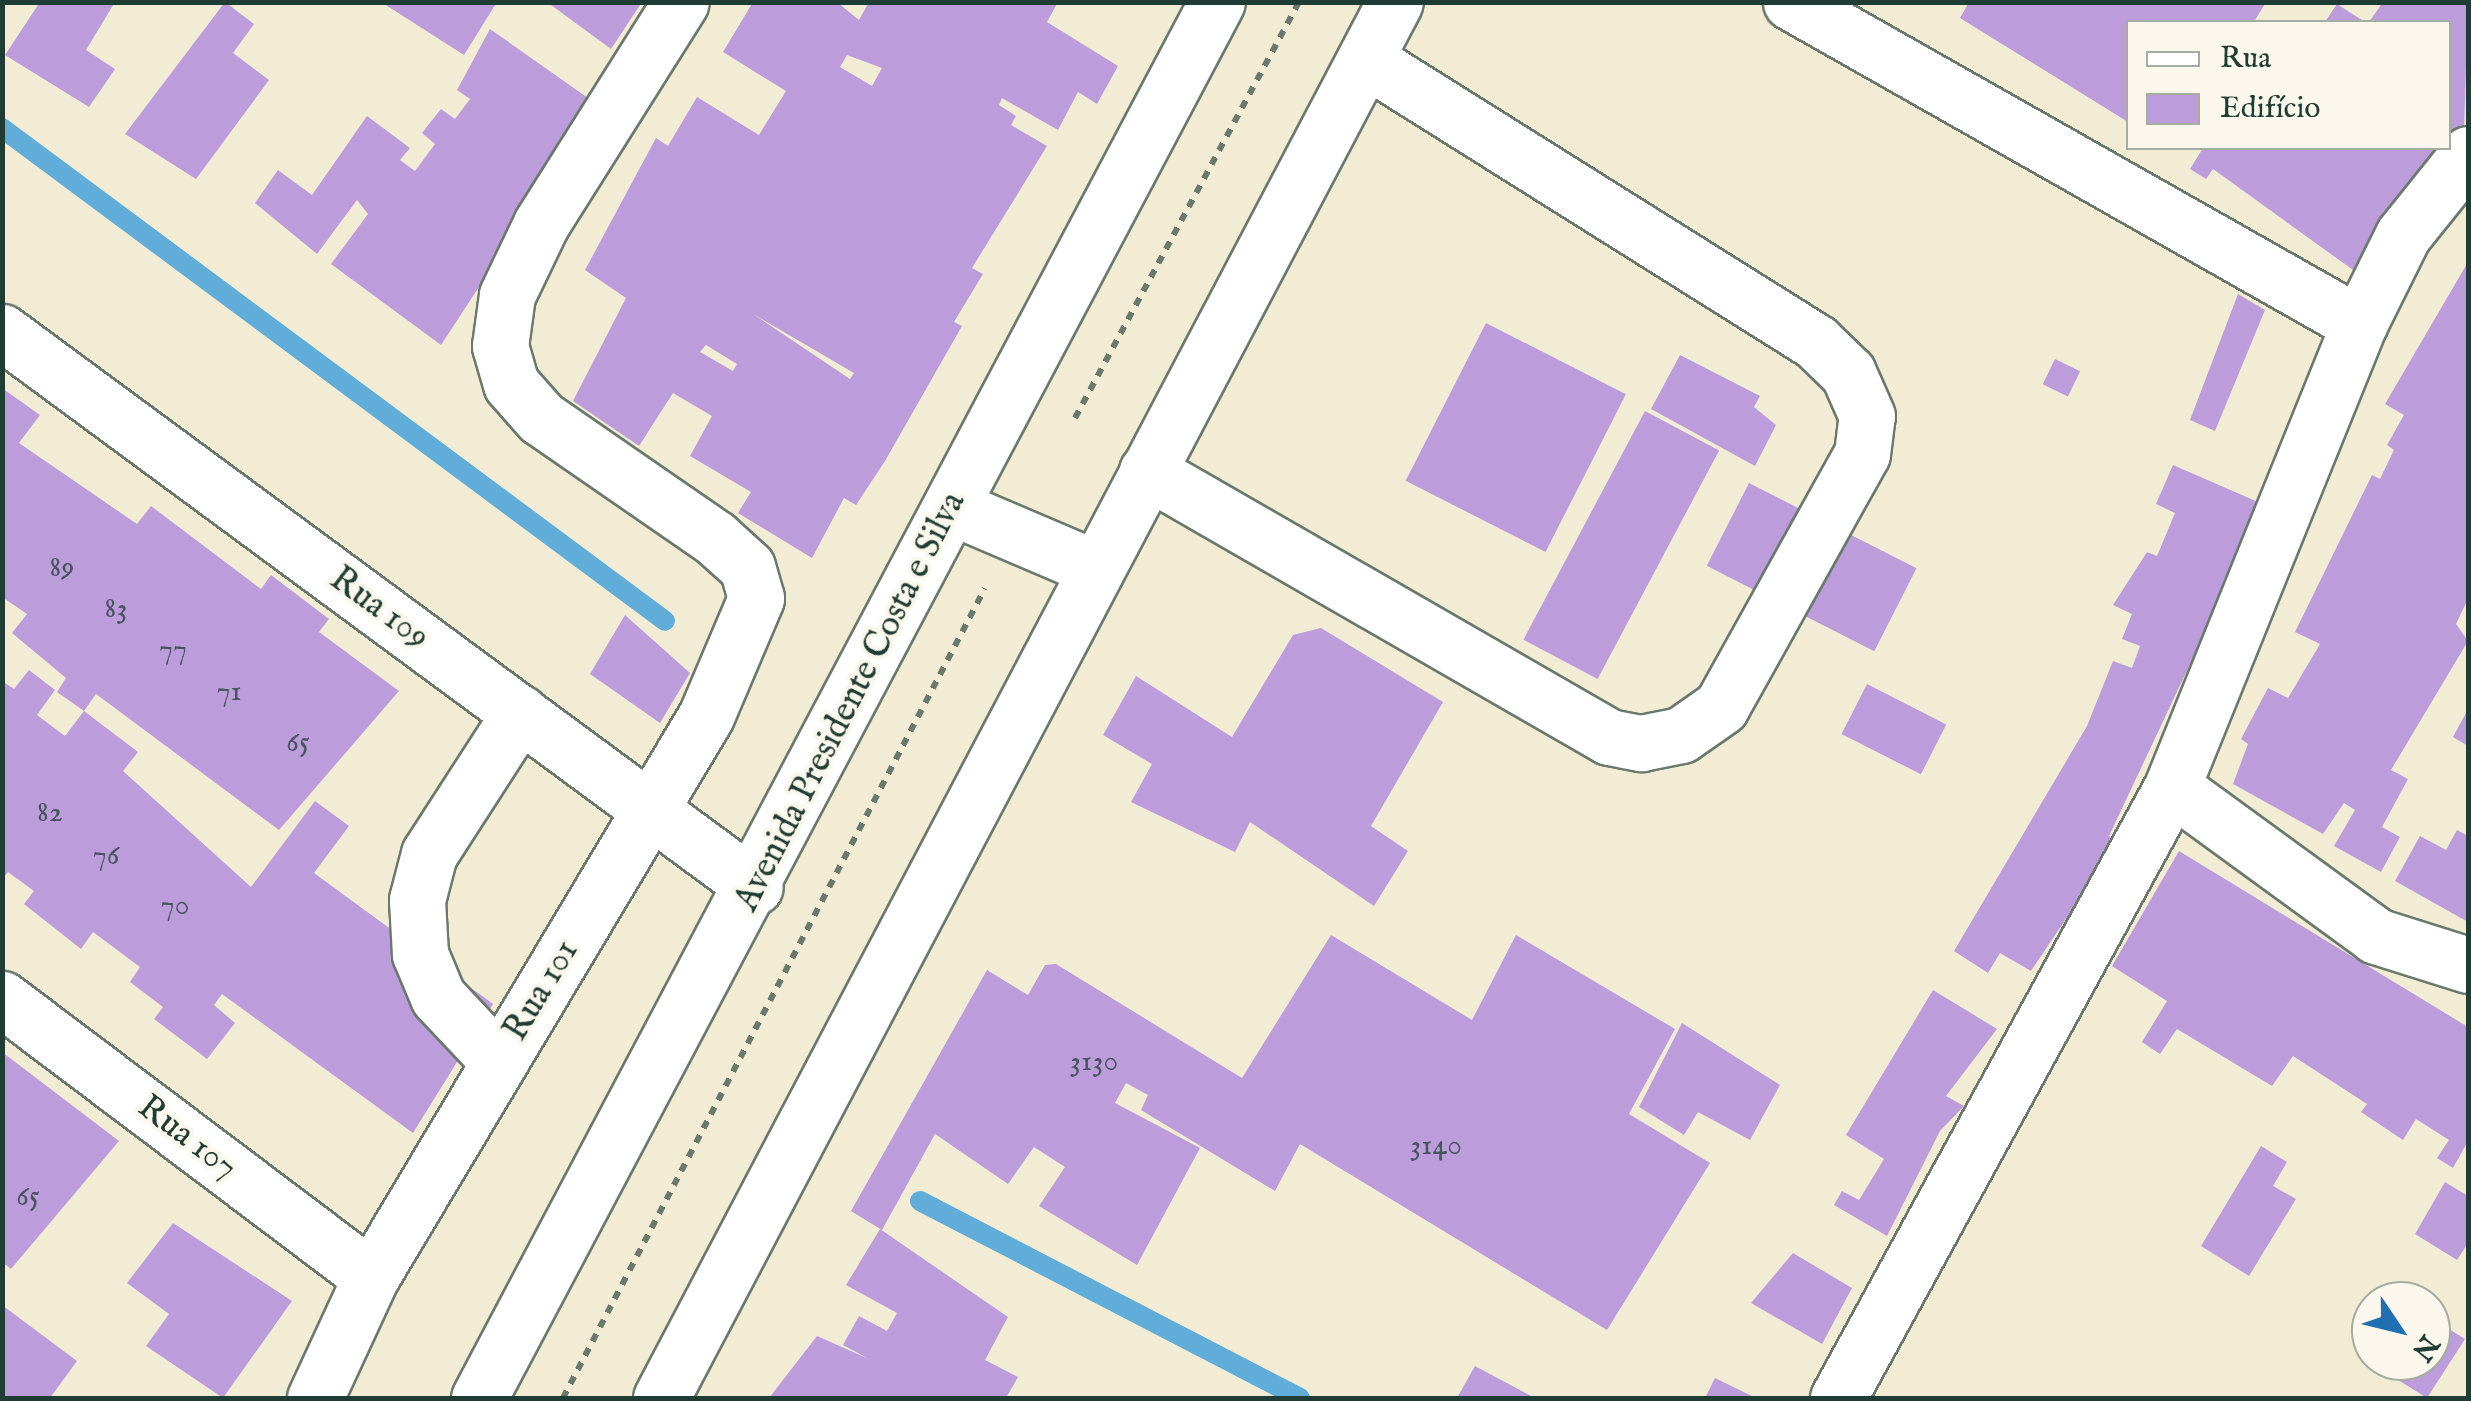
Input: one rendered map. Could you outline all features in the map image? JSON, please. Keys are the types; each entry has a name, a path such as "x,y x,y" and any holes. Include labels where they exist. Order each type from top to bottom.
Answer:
{"street":[{"name":"Rua 101","path":"315,1398 371,1277 651,810 725,678 755,579 715,538 541,418 511,384 500,346 507,295 541,224 681,2"},
{"name":"Avenida Presidente Costa e Silva","path":"479,1398 755,887 1217,2"},
{"path":"661,1398 1396,2"},
{"path":"1791,2 2359,324"},
{"path":"1148,472 1608,737 1641,743 1681,735 1721,707 1862,454 1867,416 1848,373 1816,342 1365,59"},
{"path":"1838,1398 2172,787 2241,597 2290,503 2359,324 2403,235 2468,154"},
{"name":"Rua 109","path":"2,332 755,887"},
{"path":"952,507 1096,568"},
{"path":"499,1062 438,997 420,954 417,900 429,854 520,713"},
{"path":"2172,787 2376,936 2468,966"},
{"name":"Rua 107","path":"2,999 371,1277"}],"path":[{"path":"1068,431 1300,2"},
{"name":"Avenida Presidente Costa e Silva","path":"562,1398 1012,534"}],"building":[{"path":"40,2 115,2 86,50 115,69 89,107 5,55"},
{"path":"225,2 254,24 233,53 269,80 196,179 125,134"},
{"path":"381,2 497,2 464,55"},
{"path":"547,2 642,2 611,49"},
{"path":"753,2 837,2 859,20 869,2 1058,2 1047,22 1118,66 1097,104 1078,92 1058,130 1002,98 999,105 1016,116 1011,125 1047,146 972,268 983,274 954,322 962,326 885,461 856,505 844,498 812,558 738,513 751,492 690,456 712,416 673,393 639,446 573,401 626,298 585,270 656,138 668,146 697,97 759,135 786,91 723,52","holes":["847,55 882,68 872,86 840,67","753,314 854,373 850,379","706,345 737,364 733,371 700,352"]},
{"path":"1969,2 2266,2 2255,20 2126,20 2126,121 1960,18"},
{"path":"2383,2 2468,2 2464,134 2451,132 2451,20 2370,20"},
{"path":"2337,4 2362,20 2326,20"},
{"path":"490,29 598,105 441,345 331,264 368,214 357,200 317,254 255,203 278,170 312,195 367,116 410,148 400,160 415,171 435,144 422,133 441,109 455,119 470,99 457,90"},
{"path":"2202,150 2435,150 2360,275 2213,169 2206,179 2190,169"},
{"path":"2468,262 2468,599 2456,624 2468,641 2391,770 2408,779 2382,827 2400,837 2381,872 2334,846 2355,810 2344,803 2323,834 2233,784 2248,744 2241,739 2268,688 2288,698 2320,644 2295,632 2372,475 2380,479 2394,450 2387,445 2404,415 2385,404"},
{"path":"2238,294 2265,310 2215,431 2190,420"},
{"path":"1486,323 1626,394 1546,552 1406,481"},
{"path":"1680,355 1760,396 1754,407 1776,425 1755,466 1651,409"},
{"path":"2055,359 2080,371 2068,396 2043,384"},
{"path":"2,388 40,415 19,443 137,524 151,506 261,589 271,575 329,619 319,632 399,691 279,830 96,694 84,711 57,692 66,678 12,633 27,614 2,597"},
{"path":"1645,411 1719,450 1598,679 1523,640"},
{"path":"2173,465 2265,505 2109,836 2118,841 2031,971 2000,953 1988,973 1954,951 2087,726 2113,661 2132,668 2140,646 2122,639 2132,614 2113,605 2147,552 2157,556 2175,513 2156,504"},
{"path":"1749,483 1917,568 1874,651 1707,566"},
{"path":"625,615 690,673 660,723 590,674"},
{"path":"1321,628 1443,702 1371,826 1408,851 1374,906 1250,822 1235,852 1131,802 1152,764 1103,735 1136,676 1232,737 1293,635"},
{"path":"29,670 55,690 37,715 65,736 84,711 138,752 123,771 251,887 315,801 349,826 314,873 493,1004 413,1133 222,994 214,1005 235,1023 207,1059 154,1019 163,1007 130,982 140,967 93,932 81,949 24,904 34,891 8,872 2,880 2,681 14,689"},
{"path":"1867,684 1946,724 1921,774 1842,734"},
{"path":"2468,709 2468,746 2453,737"},
{"path":"2457,830 2468,836 2468,922 2395,881 2420,836 2446,850"},
{"path":"2179,851 2468,1027 2468,1141 2453,1168 2437,1158 2449,1140 2416,1119 2403,1140 2361,1112 2367,1104 2293,1056 2272,1086 2177,1029 2160,1054 2142,1042 2167,1001 2112,966"},
{"path":"1331,935 1472,1020 1516,935 1675,1029 1629,1114 1710,1163 1607,1330 1300,1144 1275,1191 1141,1110 1148,1095 1126,1083 1115,1103 1200,1148 1137,1265 1039,1206 1065,1167 1034,1147 1008,1184 935,1134 882,1230 851,1211 987,970 1028,995 1045,965 1056,964 1242,1078"},
{"path":"1933,990 1997,1029 1946,1096 1964,1106 1940,1131 1887,1236 1834,1205 1842,1191 1859,1200 1884,1159 1846,1135"},
{"path":"1682,1023 1780,1085 1750,1140 1698,1112 1684,1135 1639,1107"},
{"path":"2,1052 119,1141 11,1269 2,1262"},
{"path":"2261,1146 2287,1162 2273,1186 2296,1199 2249,1276 2201,1246"},
{"path":"2445,1182 2468,1196 2468,1243 2457,1260 2415,1234"},
{"path":"173,1223 292,1301 223,1398 146,1346 169,1314 127,1283"},
{"path":"880,1229 1008,1317 985,1360 1018,1377 1006,1398 769,1398 817,1336 869,1359 843,1345 859,1316 887,1331 897,1313 846,1285"},
{"path":"1793,1253 1852,1288 1822,1344 1751,1303"},
{"path":"2,1305 77,1361 50,1398 2,1398"},
{"path":"2451,1330 2465,1339 2451,1361"},
{"path":"1475,1366 1535,1398 1457,1398"},
{"path":"1715,1378 1756,1398 1705,1398"},
{"path":"2400,1381 2438,1381 2427,1398"}],"waterway":[{"path":"2,128 665,621"},
{"path":"920,1201 1300,1398"}]}
